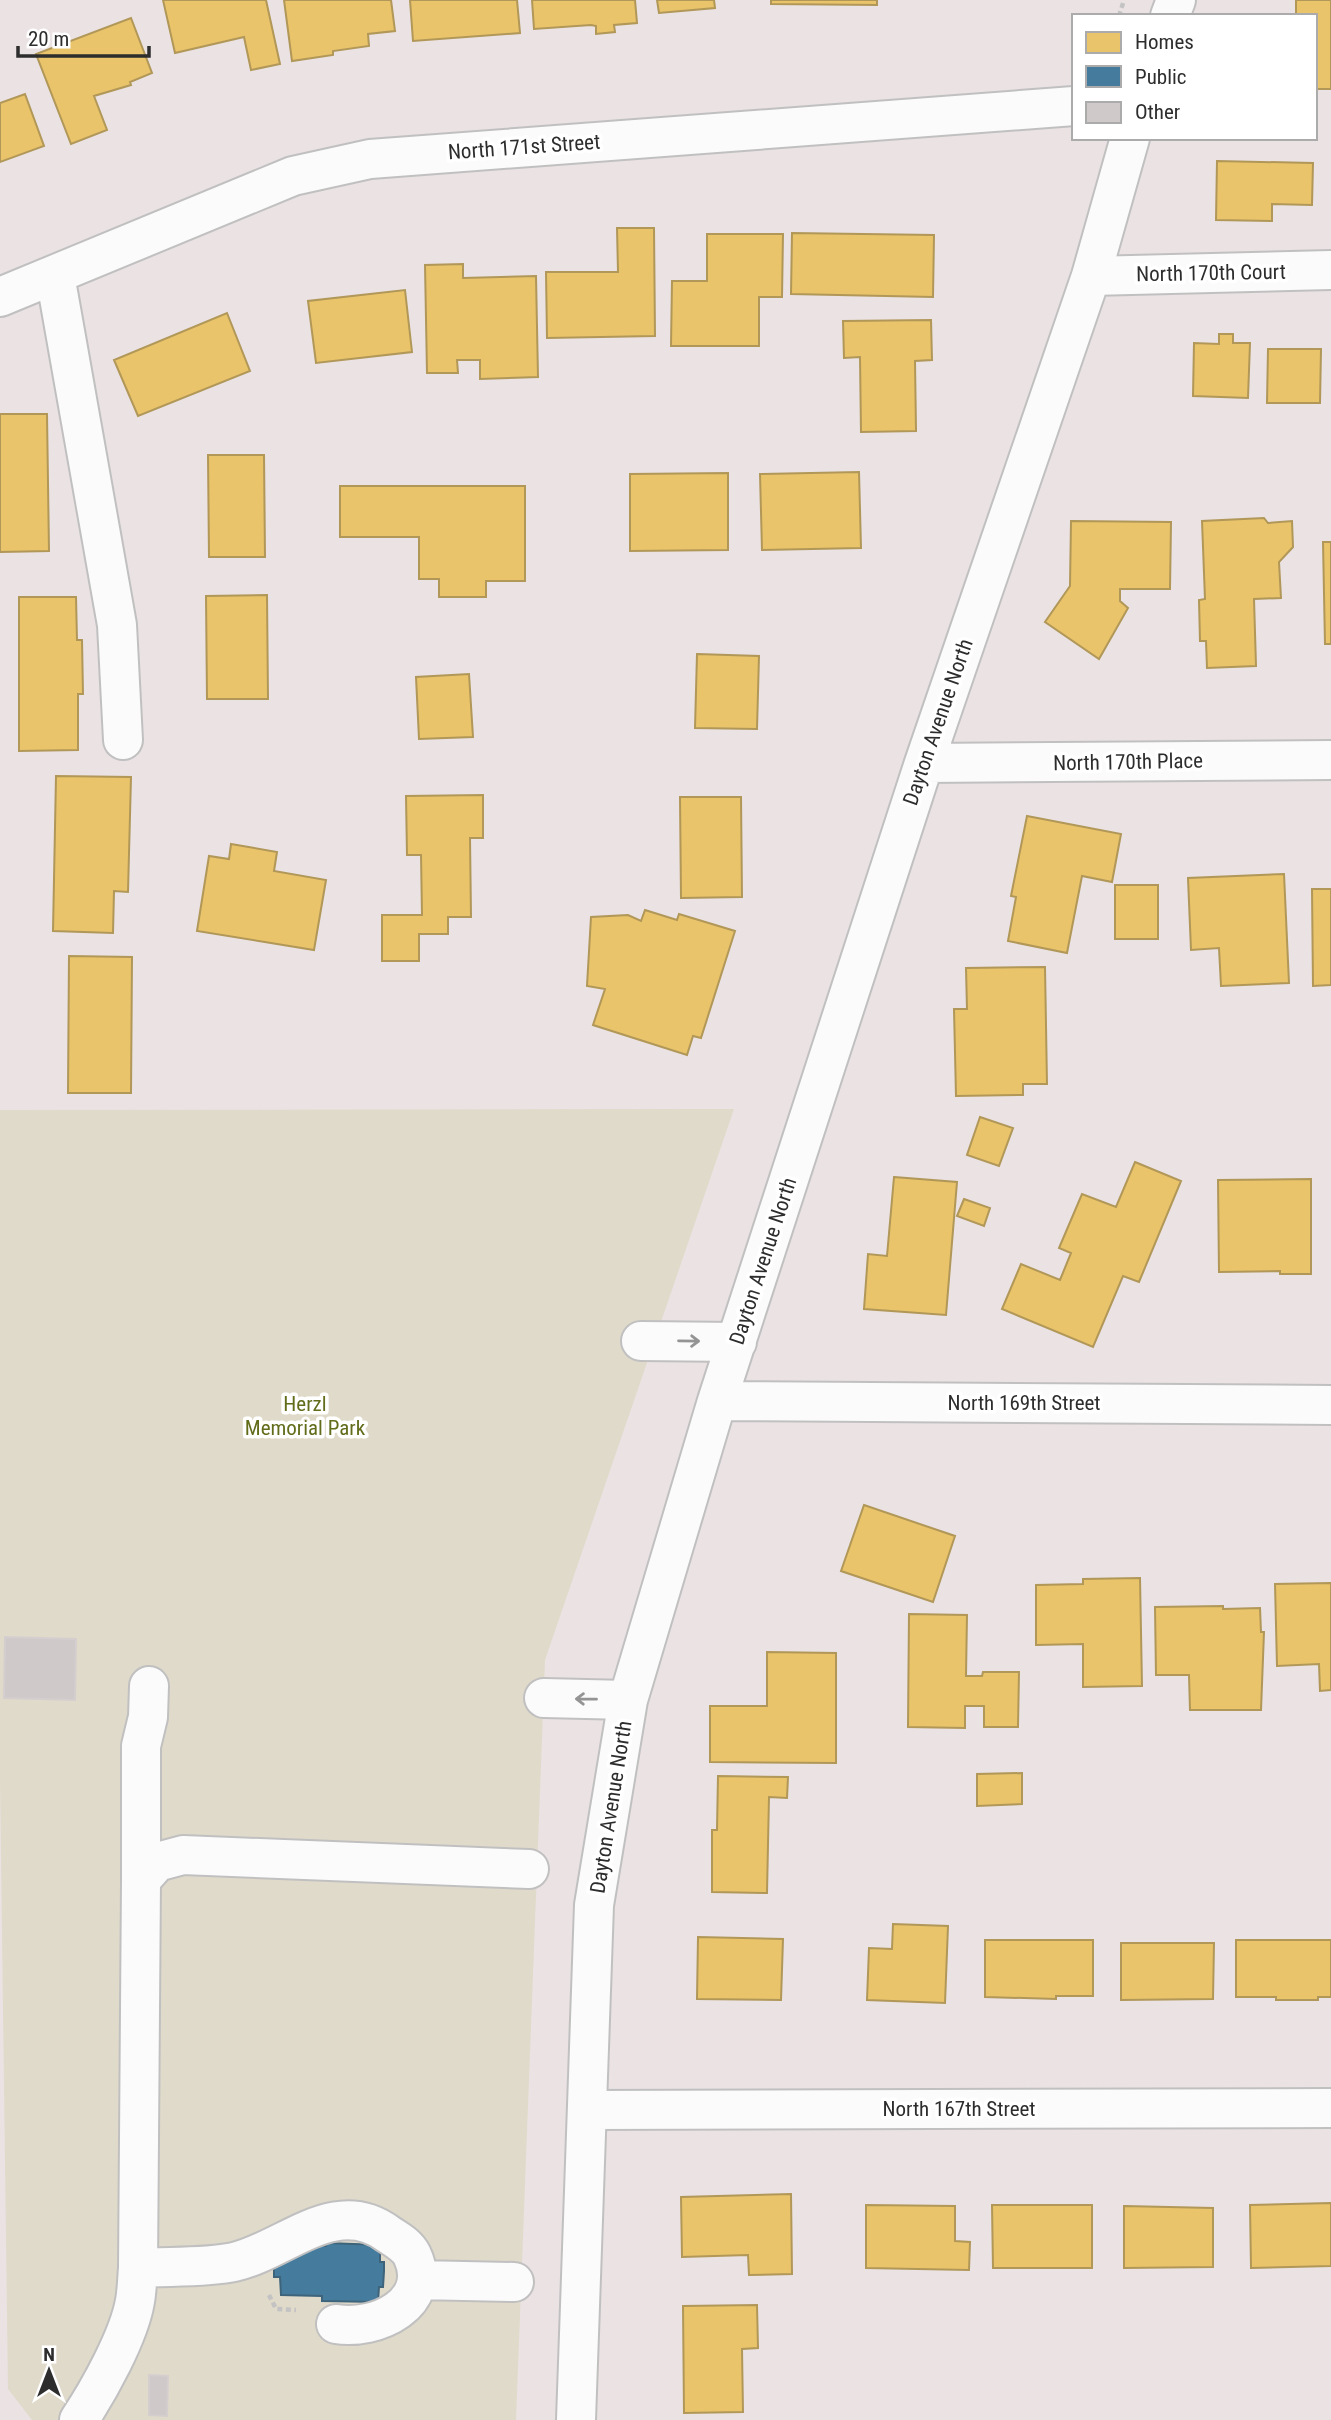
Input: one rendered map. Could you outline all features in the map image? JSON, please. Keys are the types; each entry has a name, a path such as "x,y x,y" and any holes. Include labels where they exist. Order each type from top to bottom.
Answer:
{"street":[{"name":"North 171st Street","path":"0,298 293,176 370,159 1072,106"},
{"name":"Dayton Avenue North","path":"576,2420 594,1905 628,1700 717,1401 924,763 1091,276 1129,140"},
{"name":"North 170th Court","path":"1091,276 1331,270"},
{"path":"55,275 117,625 123,740"},
{"name":"North 170th Place","path":"924,763 1331,761"},
{"path":"641,1341 737,1342"},
{"name":"North 169th Street","path":"717,1401 1331,1405"},
{"path":"79,2420 103,2381 135,2302 138,2268 141,1746 148,1717 149,1686"},
{"path":"544,1698 628,1700"},
{"path":"141,1880 157,1862 183,1856 529,1869"},
{"name":"North 167th Street","path":"587,2110 1331,2108"},
{"path":"138,2268 232,2263 262,2254 298,2233 345,2219 359,2220 379,2227 409,2249 417,2266 418,2280 409,2298 394,2314 361,2326 319,2317"},
{"path":"418,2280 514,2282"}],"path":[{"path":"232,2263 258,2280 276,2309 319,2317"}],"green space":[{"name":"Herzl Memorial Park","path":"734,1109 545,1660 516,2420 32,2420 8,2389 0,1779 0,1110"}],"building: Homes":[{"path":"163,0 266,0 280,64 251,70 244,37 175,53"},
{"path":"284,0 391,0 395,31 368,34 369,46 292,61"},
{"path":"410,0 517,0 520,33 413,41"},
{"path":"532,0 635,0 637,23 614,25 615,32 596,34 596,26 591,25 534,29"},
{"path":"657,0 714,0 715,8 659,13"},
{"path":"771,0 877,0 877,5 771,4"},
{"path":"1296,0 1331,0 1331,89 1317,89 1317,14 1296,14"},
{"path":"131,18 152,73 130,82 131,85 94,96 107,130 71,144 36,54"},
{"path":"25,94 44,146 0,162 0,103"},
{"path":"1217,161 1313,163 1312,205 1272,204 1272,221 1216,220"},
{"path":"617,228 654,228 655,336 547,338 546,272 618,272"},
{"path":"792,233 934,235 933,297 791,294"},
{"path":"707,234 783,234 782,297 759,297 759,346 671,346 672,281 707,281"},
{"path":"463,264 463,278 536,276 538,377 480,379 480,360 457,360 458,373 427,373 425,265"},
{"path":"405,290 412,352 316,363 308,301"},
{"path":"227,313 250,371 138,416 114,360"},
{"path":"931,320 932,360 915,361 916,431 861,432 860,357 844,358 843,321"},
{"path":"1219,334 1233,334 1233,343 1250,343 1248,398 1193,396 1194,343 1219,344"},
{"path":"1268,349 1321,349 1320,403 1267,403"},
{"path":"0,414 47,414 49,551 0,552"},
{"path":"208,455 264,455 265,557 209,557"},
{"path":"859,472 861,548 762,550 760,474"},
{"path":"728,473 728,550 630,551 630,474"},
{"path":"340,486 525,486 525,581 486,581 486,597 439,597 439,579 419,579 419,537 340,537"},
{"path":"1264,518 1268,523 1292,521 1293,547 1279,562 1281,598 1254,599 1256,666 1207,668 1206,641 1200,641 1199,600 1205,599 1202,521"},
{"path":"1071,521 1171,522 1170,589 1120,589 1120,601 1128,608 1099,659 1045,622 1070,586"},
{"path":"1323,542 1331,542 1331,644 1325,644"},
{"path":"267,595 268,699 207,699 206,596"},
{"path":"19,597 76,597 77,640 82,640 83,694 78,694 78,750 19,751"},
{"path":"697,654 759,656 757,729 695,728"},
{"path":"469,674 473,737 419,739 416,677"},
{"path":"56,776 131,777 128,892 114,891 113,933 53,931"},
{"path":"483,795 483,838 470,838 471,917 448,917 448,934 419,934 419,961 382,961 382,915 422,915 421,855 407,855 406,796"},
{"path":"680,797 741,797 742,897 681,898"},
{"path":"1027,816 1121,834 1112,882 1082,876 1067,953 1008,941 1016,897 1011,896"},
{"path":"231,844 277,852 274,871 326,880 314,950 197,931 209,856 229,859"},
{"path":"1284,874 1289,983 1221,986 1219,948 1191,950 1188,878"},
{"path":"1115,885 1158,885 1158,939 1115,939"},
{"path":"1312,889 1331,889 1331,985 1313,986"},
{"path":"645,910 677,920 679,914 735,931 701,1038 693,1036 687,1055 593,1025 605,989 587,986 591,917 628,915 641,921"},
{"path":"69,956 132,957 131,1093 68,1093"},
{"path":"1045,967 1047,1084 1023,1084 1023,1095 956,1096 954,1009 967,1009 966,968"},
{"path":"980,1117 1013,1128 999,1166 967,1155"},
{"path":"1135,1162 1181,1181 1139,1282 1123,1276 1093,1347 1002,1309 1021,1264 1060,1280 1071,1253 1059,1248 1082,1194 1116,1207"},
{"path":"894,1177 957,1182 946,1315 864,1309 868,1254 887,1256"},
{"path":"1311,1179 1311,1274 1280,1274 1280,1271 1219,1272 1218,1180"},
{"path":"964,1199 990,1208 984,1226 957,1216"},
{"path":"864,1505 955,1536 933,1602 841,1571"},
{"path":"1140,1578 1142,1686 1083,1687 1083,1644 1036,1645 1036,1585 1083,1584 1083,1579"},
{"path":"1331,1583 1331,1690 1320,1691 1319,1664 1277,1666 1275,1584"},
{"path":"1223,1606 1223,1609 1260,1608 1261,1632 1264,1632 1261,1710 1190,1710 1189,1675 1156,1675 1155,1607"},
{"path":"909,1614 967,1615 966,1676 982,1676 983,1672 1019,1672 1018,1727 984,1727 984,1706 965,1706 965,1728 908,1727"},
{"path":"767,1652 836,1653 836,1763 710,1762 710,1706 767,1706"},
{"path":"1022,1773 1022,1804 977,1806 977,1774"},
{"path":"718,1776 788,1777 787,1798 769,1797 767,1893 712,1892 712,1830 717,1830"},
{"path":"893,1924 948,1926 945,2003 867,2000 869,1948 892,1949"},
{"path":"698,1937 783,1939 781,2000 697,1999"},
{"path":"985,1940 1093,1940 1093,1996 1056,1996 1056,1999 985,1997"},
{"path":"1236,1940 1331,1940 1331,1997 1318,1997 1318,2000 1276,2000 1276,1997 1236,1997"},
{"path":"1121,1943 1214,1943 1213,1999 1121,2000"},
{"path":"791,2194 792,2274 749,2275 748,2255 682,2257 681,2197"},
{"path":"1331,2203 1331,2266 1251,2268 1250,2205"},
{"path":"866,2205 955,2206 955,2241 970,2242 969,2270 866,2268"},
{"path":"992,2205 1092,2205 1092,2268 993,2268"},
{"path":"1124,2206 1213,2208 1213,2267 1124,2268"},
{"path":"757,2305 758,2348 742,2349 743,2412 684,2413 683,2306"}],"building: Public":[{"path":"327,2243 380,2245 380,2262 384,2262 384,2271 378,2302 322,2301 322,2296 281,2295 280,2277 274,2277 274,2263 282,2257 297,2257 297,2248 306,2245 326,2246"}],"building: Other":[{"path":"5,1637 76,1639 75,1700 4,1698"},
{"path":"149,2375 168,2376 167,2416 149,2415"}]}
